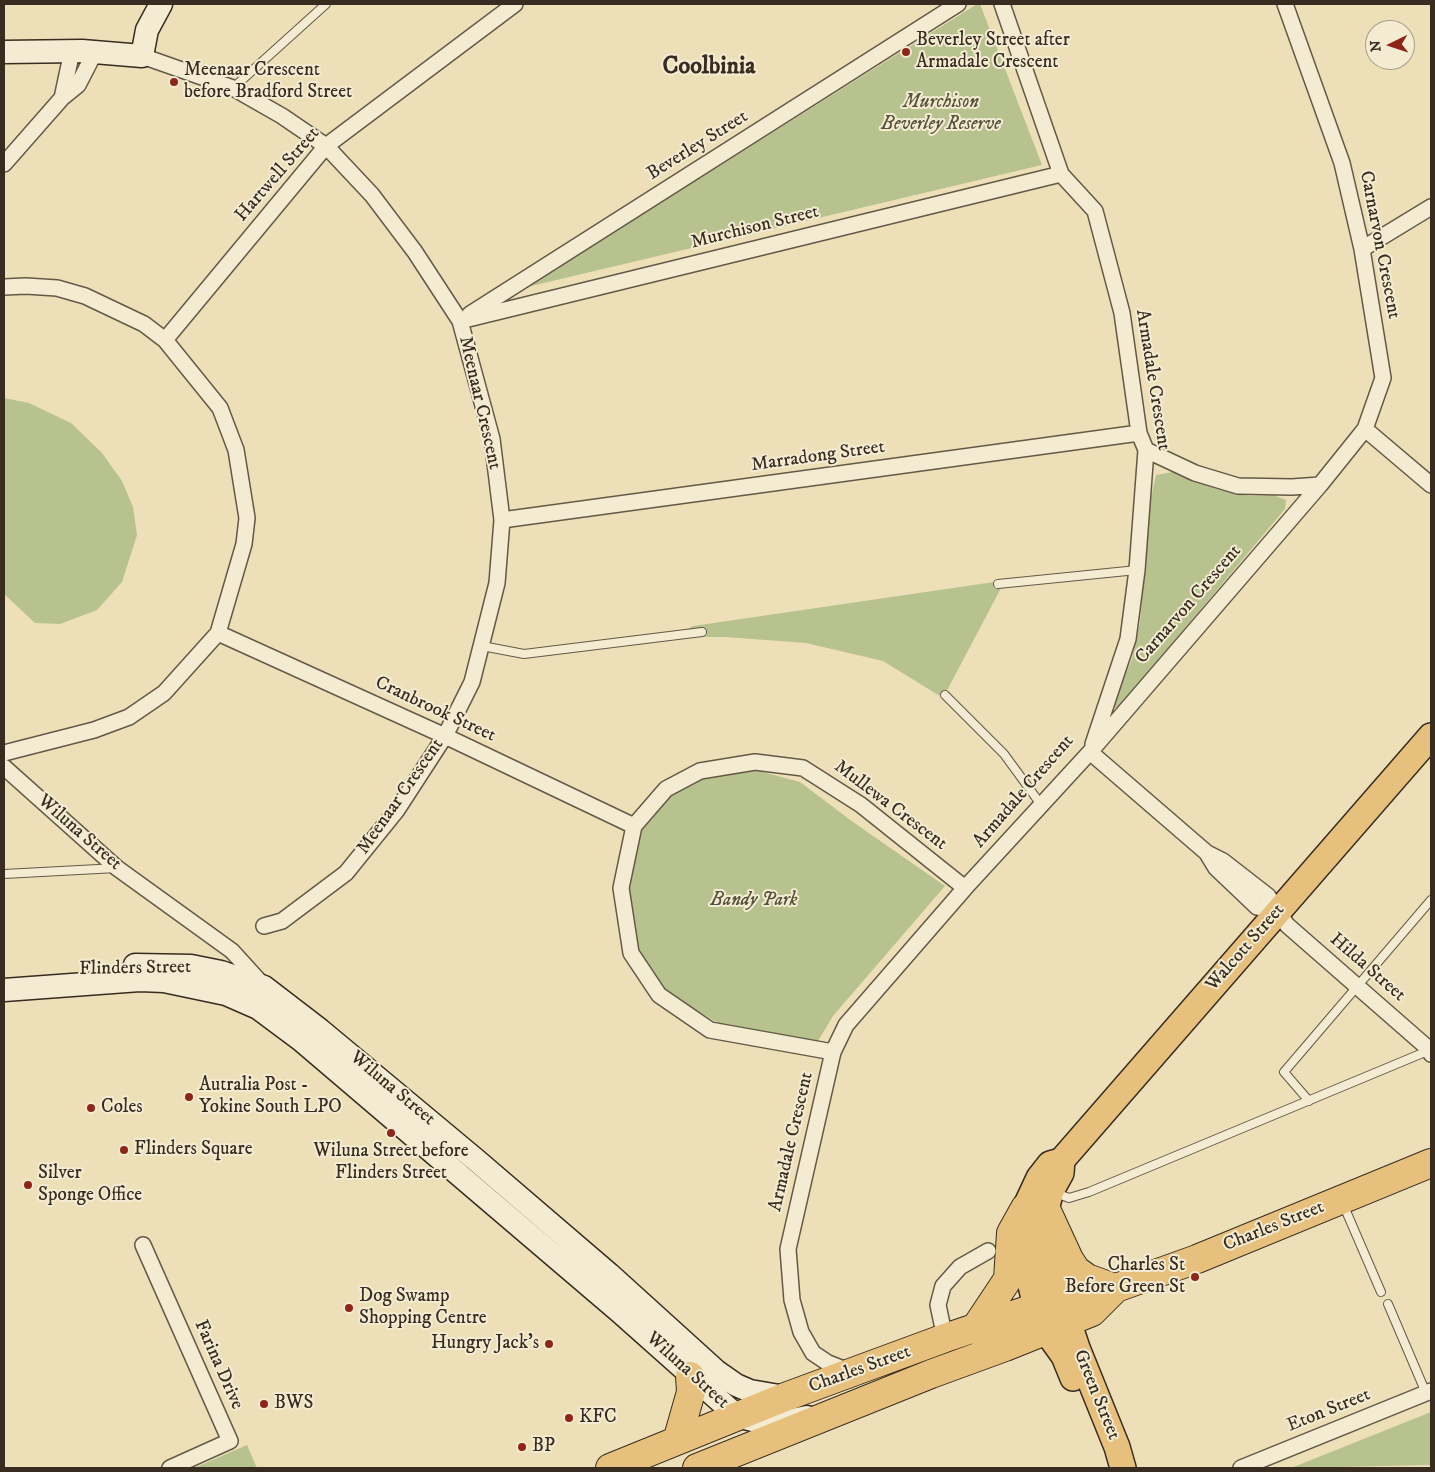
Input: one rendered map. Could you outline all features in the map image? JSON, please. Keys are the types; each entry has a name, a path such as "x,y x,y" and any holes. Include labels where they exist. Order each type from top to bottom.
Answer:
{"highway":[{"name":"Charles Street","path":"697,1468 930,1374 1053,1315 1084,1291 1116,1288 1197,1259 1431,1163"},
{"path":"974,1330 1008,1279 1011,1233 1041,1203 1076,1270 1086,1278 1116,1288"},
{"name":"Charles Street","path":"610,1468 785,1397 840,1368 974,1330 1053,1315"},
{"path":"677,1440 691,1392 690,1376"}],"main road":[{"path":"132,55 149,4"},
{"path":"132,55 162,4"},
{"name":"Meenaar Crescent","path":"4,52 40,50 132,55"},
{"name":"Walcott Street","path":"1053,1315 1022,1247 1041,1203 1039,1178 1050,1164 1062,1160 1431,736"},
{"name":"Flinders Street","path":"4,974 140,965 190,966 221,972 264,986"},
{"name":"Flinders Street","path":"4,990 140,980 164,981 226,994 258,1008"},
{"name":"Wiluna Street","path":"264,986 335,1042 560,1246 620,1312 737,1416 757,1421 787,1421 840,1410"},
{"name":"Wiluna Street","path":"258,1008 301,1040 723,1376 750,1391 785,1397"},
{"name":"Green Street","path":"1053,1315 1064,1356 1111,1468"},
{"name":"Green Street","path":"1053,1315 1117,1447 1123,1468"}],"street":[{"name":"Hartwell Street","path":"165,340 326,146 515,4"},
{"name":"Beverley Street","path":"460,321 958,4"},
{"name":"Armadale Crescent","path":"840,1368 813,1353 801,1332 792,1300 788,1249 833,1052 846,1025 965,888 1090,752 1128,639 1137,570 1146,450 1139,434 1122,313 1095,211 1061,174 1002,4"},
{"name":"Carnarvon Crescent","path":"1090,752 1366,429 1383,378 1362,249 1342,164 1288,5"},
{"path":"62,98 72,51"},
{"path":"4,164 62,98 78,85 95,52"},
{"name":"Meenaar Crescent","path":"132,55 233,88 282,116 326,146 372,195 414,252 460,321 492,439 502,520 497,584 472,682 445,736 397,810 346,873 282,921 264,926"},
{"name":"Murchison Street","path":"460,321 1061,174"},
{"path":"1362,249 1431,207"},
{"path":"4,288 26,286 57,288 85,296 144,324 165,340 220,408 236,450 247,518 244,544 218,633 164,693 129,717 94,730 4,754"},
{"path":"1366,429 1431,485"},
{"name":"Marradong Street","path":"502,520 1139,434"},
{"path":"1146,450 1195,473 1238,486 1292,488 1320,484"},
{"name":"Cranbrook Street","path":"218,633 445,736 634,826"},
{"path":"1090,752 1207,853 1216,868 1257,907 1279,912"},
{"name":"Mullewa Crescent","path":"833,1052 710,1030 659,995 631,953 621,888 634,826 666,789 700,771 755,762 803,768 861,805 965,888"},
{"name":"Wiluna Street","path":"4,767 117,868 232,951 264,986"},
{"name":"Hilda Street","path":"1279,912 1287,925 1431,1051"},
{"name":"Farina Drive","path":"143,1245 230,1442 170,1468"},
{"path":"945,1338 938,1305 943,1286 960,1267 988,1251"},
{"name":"Eton Street","path":"1241,1468 1429,1392"}],"lane":[{"path":"233,88 326,4"},
{"path":"998,584 1137,570"},
{"path":"482,646 524,654 702,632"},
{"path":"945,696 1004,754 1042,806"},
{"path":"4,874 117,868"},
{"path":"1309,1101 1284,1072 1431,900"},
{"path":"1041,1203 1089,1192 1431,1051"},
{"path":"1342,1200 1381,1292"},
{"path":"1388,1304 1429,1392"}],"green space":[{"name":"Murchison Beverley Reserve","path":"977,4 980,4 1042,165 527,287"},
{"path":"4,398 29,403 71,423 102,453 122,481 133,507 137,535 122,582 97,610 60,624 35,623 4,594"},
{"path":"1173,472 1217,489 1250,496 1273,495 1286,500 1285,509 1117,709 1112,706 1132,659 1140,622 1150,502 1156,475"},
{"path":"994,582 998,584 1000,590 943,698 883,661 806,643 677,635 693,626"},
{"name":"Bandy Park","path":"755,770 800,782 853,822 945,886 833,1016 818,1041 718,1023 666,992 638,955 629,894 639,833 666,797 700,779"},
{"path":"1431,1412 1431,1465 1291,1468"},
{"path":"247,1445 257,1468 194,1468"}],"place":[{"name":"Beverley Street after Armadale Crescent","path":"906,52"},
{"name":"Meenaar Crescent before Bradford Street","path":"174,82"},
{"name":"Autralia Post - Yokine South LPO","path":"189,1097"},
{"name":"Coles","path":"91,1108"},
{"name":"Wiluna Street before Flinders Street","path":"391,1133"},
{"name":"Flinders Square","path":"124,1150"},
{"name":"Silver Sponge Office","path":"28,1185"},
{"name":"Charles St Before Green St","path":"1195,1277"},
{"name":"Dog Swamp Shopping Centre","path":"349,1308"},
{"name":"Hungry Jack's","path":"549,1344"},
{"name":"BWS","path":"264,1404"},
{"name":"KFC","path":"569,1418"},
{"name":"BP","path":"522,1447"}],"district":[{"name":"Coolbinia","path":"709,68"}]}
